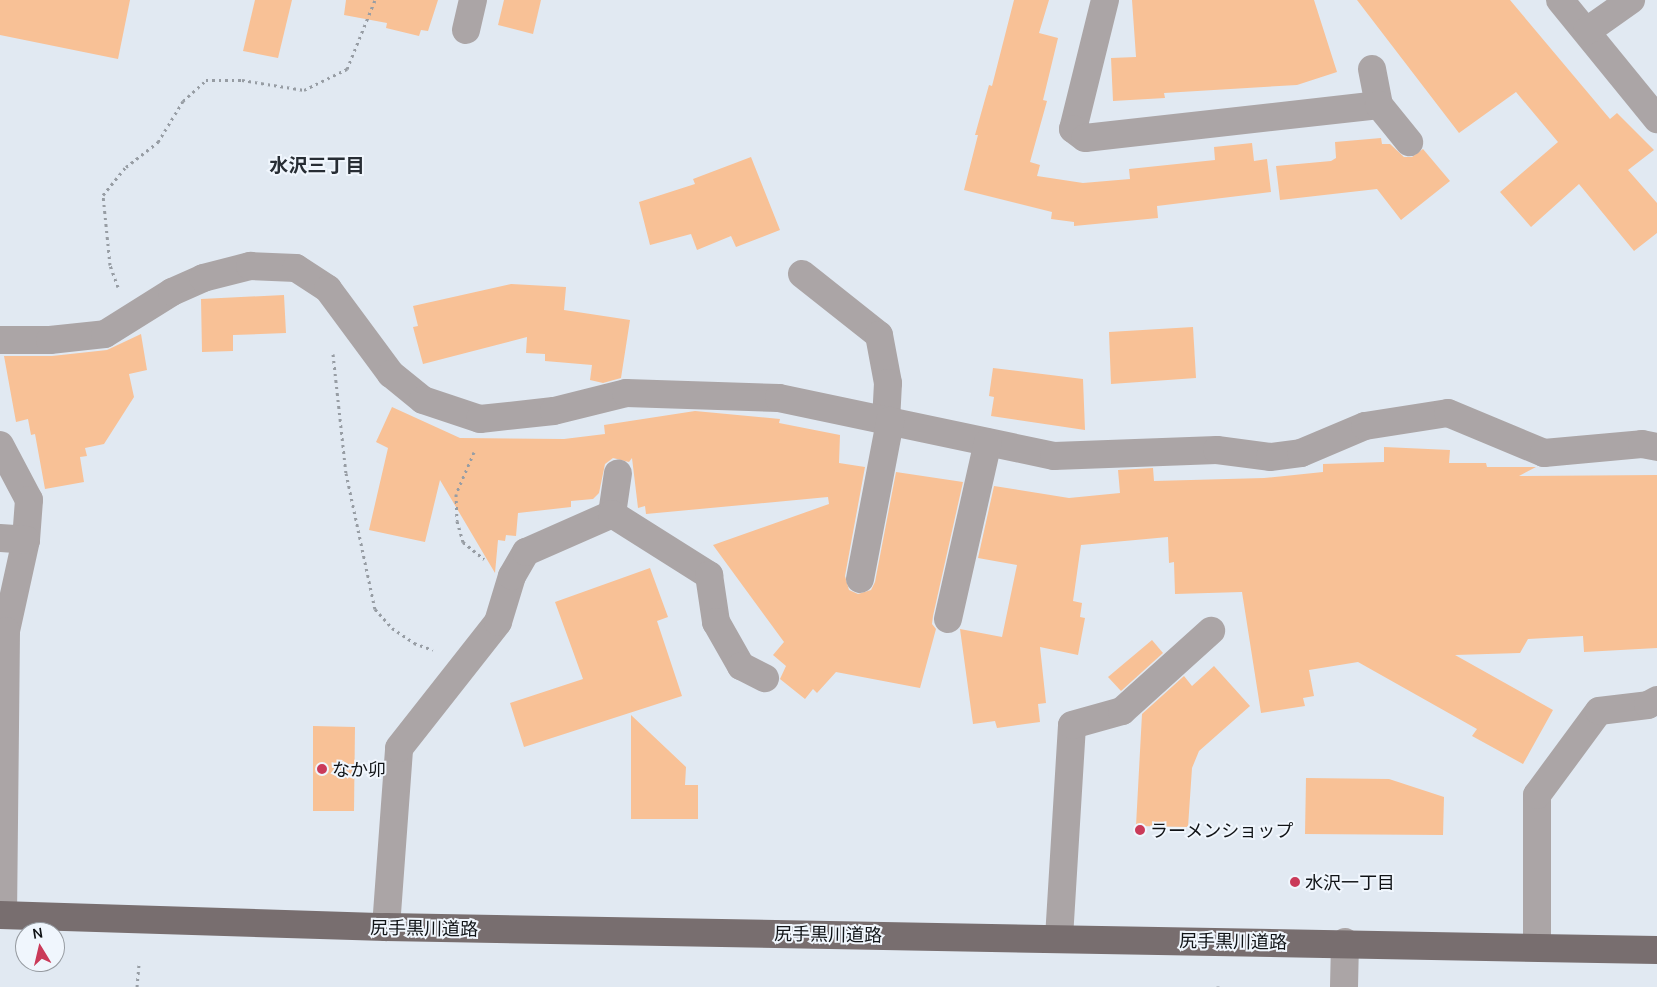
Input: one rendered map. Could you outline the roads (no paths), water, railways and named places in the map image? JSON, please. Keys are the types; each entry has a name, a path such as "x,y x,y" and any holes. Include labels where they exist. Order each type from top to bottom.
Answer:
{"main road":[{"name":"尻手黒川道路","path":"1,915 386,927 1345,942 1657,950"}],"street":[{"path":"466,30 473,0"},
{"path":"1105,0 1073,129 1085,138 1379,105"},
{"path":"1560,0 1588,31 1657,119"},
{"path":"1588,31 1630,0"},
{"path":"1372,69 1379,105 1409,142"},
{"path":"0,340 50,340 105,334 130,321 172,292 203,278 250,266 296,268 328,289 364,334 391,374 423,400 480,419 554,411 626,393 779,398 1054,456 1217,450 1270,457 1301,453 1365,426 1448,413 1544,454 1642,444 1657,446"},
{"path":"802,274 879,335 888,384 888,420 860,578"},
{"path":"948,619 988,442"},
{"path":"0,445 29,500 13,539 6,631 1,915"},
{"path":"612,514 618,473"},
{"path":"386,927 399,748 498,622 512,576 526,552 612,514"},
{"path":"612,514 709,575 716,622 741,666 765,678"},
{"path":"1059,938 1072,725 1122,711 1211,631"},
{"path":"1537,947 1537,795 1599,712 1648,705 1657,700"},
{"path":"1344,987 1345,942"}],"place":[{"name":"なか卯","path":"322,769"},
{"name":"ラーメンショップ","path":"1140,830"},
{"name":"水沢一丁目","path":"1295,882"}],"district":[{"name":"水沢三丁目","path":"317,166"}]}
